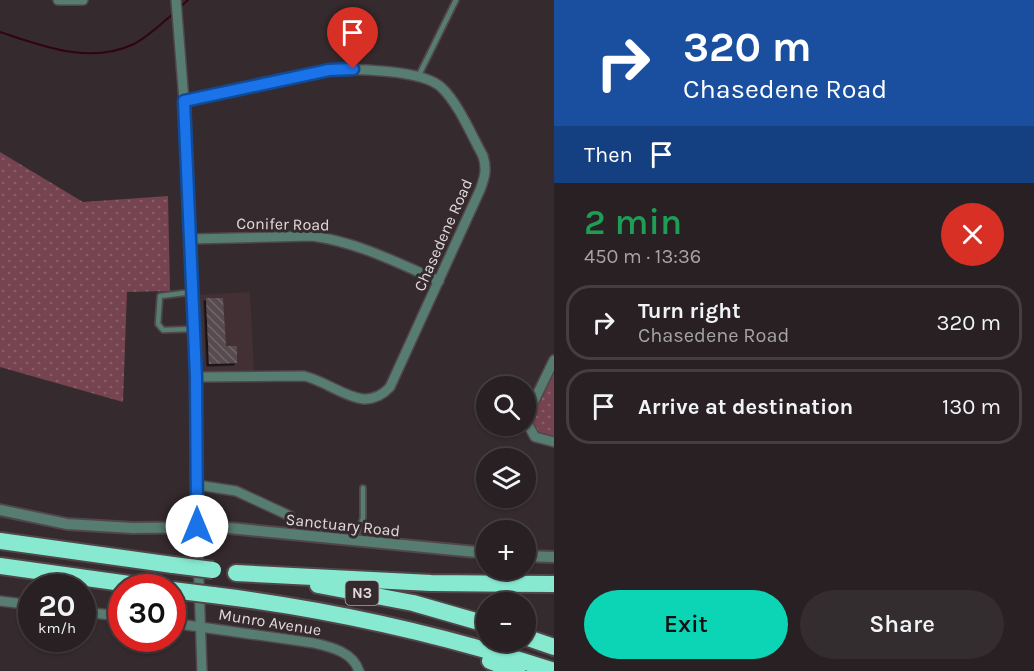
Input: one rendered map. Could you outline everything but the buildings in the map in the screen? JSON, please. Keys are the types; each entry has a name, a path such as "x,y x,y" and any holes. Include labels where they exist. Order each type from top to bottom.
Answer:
{"highway":[{"name":"N3","path":"0,541 236,573 381,596 476,621"},
{"path":"0,566 108,581"},
{"path":"236,573 431,583 554,584"},
{"name":"N3","path":"186,592 312,610 441,638 554,671"},
{"path":"441,638 464,651 517,671"},
{"path":"536,641 554,647"}],"street":[{"path":"58,0 83,0"},
{"path":"177,0 184,101 196,377 197,526 202,671"},
{"name":"Chasedene Road","path":"184,101 329,70 353,69 418,77 442,88 483,156 486,166 486,175 480,190 390,387 375,399 362,400 321,380 304,376 196,377"},
{"name":"Conifer Road","path":"190,239 312,236 332,239 381,255 439,281"},
{"path":"554,360 533,403 527,423 535,437 554,442"},
{"path":"197,485 236,491 290,516"},
{"name":"Sanctuary Road","path":"0,510 67,525 133,528 197,526 476,552"},
{"path":"536,557 554,558"},
{"path":"0,601 18,603"},
{"name":"Munro Avenue","path":"186,625 314,643 336,649 349,656 355,661 359,671"}],"lane":[{"path":"418,77 456,0"},
{"path":"192,292 160,296 158,324 163,330 193,329"},
{"path":"354,542 363,518 363,488"}],"shaded area":[{"path":"0,152 83,202 168,196 170,291 127,292 123,402 0,367"},
{"path":"250,292 254,371 200,374 196,295"},
{"path":"554,365 554,438 536,437 536,403"}],"waterway":[{"path":"180,7 188,0"},
{"path":"0,32 66,51 100,53 134,44 150,34 174,13"}],"route":[{"path":"197,526 196,377 184,101 329,70 353,69"}]}
